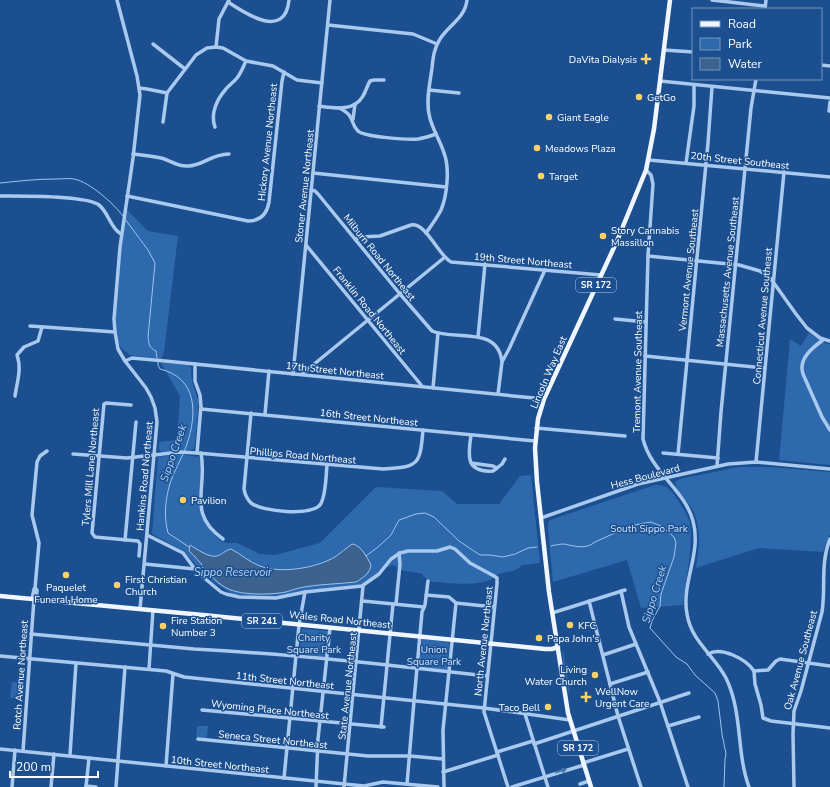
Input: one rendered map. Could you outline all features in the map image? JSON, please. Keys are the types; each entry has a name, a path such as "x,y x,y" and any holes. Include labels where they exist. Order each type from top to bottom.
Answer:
{"main road":[{"name":"Lincoln Way East","path":"591,787 570,720 552,613 541,518 537,471 536,428 544,399 625,223 646,170 649,160 670,0"},
{"name":"Wales Road Northeast","path":"0,596 545,649 558,647"}],"street":[{"name":"Hankins Road Northeast","path":"116,0 140,88 132,164 121,234 115,304 115,332 118,349 125,361 146,388 154,404 157,422 140,609"},
{"path":"216,47 220,15 229,1 255,19 270,22 277,20 282,16 287,9 289,0"},
{"name":"Stoner Avenue Northeast","path":"293,374 330,0"},
{"path":"426,233 441,209 446,187 447,162 428,112 433,56 437,44 443,35 461,16 467,0"},
{"path":"712,0 765,7 766,0"},
{"path":"328,26 413,34 437,44"},
{"path":"153,44 185,69"},
{"path":"163,122 167,93 199,52 207,48 216,47 225,49 246,61 269,65 297,80 322,83"},
{"path":"664,50 692,52"},
{"path":"216,127 213,120 214,109 225,90 239,75 246,61"},
{"name":"Hickory Avenue Northeast","path":"127,196 248,221 259,219 266,213 269,202 284,72"},
{"path":"320,106 339,108 355,104 362,98 370,81 384,80"},
{"name":"Massachusetts Avenue Southeast","path":"718,466 726,364 745,169 756,80"},
{"path":"660,81 830,98"},
{"path":"686,162 694,106 694,85"},
{"name":"Vermont Avenue Southeast","path":"678,454 706,165 712,87"},
{"path":"140,88 167,93"},
{"path":"429,90 459,93"},
{"path":"829,111 830,102"},
{"path":"353,120 355,104"},
{"path":"339,108 348,113 357,130 365,134 413,139 436,134"},
{"path":"133,154 159,157 178,165 187,166 198,164 218,155 229,154"},
{"name":"20th Street Southeast","path":"649,160 686,162 745,169 830,176"},
{"name":"Tremont Avenue Southeast","path":"646,170 651,175 653,184 648,256 643,439 650,457 687,507 693,522 695,541 692,566 686,589 686,611 692,630 725,676 734,699 749,787"},
{"name":"Connecticut Avenue Southeast","path":"756,462 784,172"},
{"path":"313,173 446,187"},
{"name":"Milburn Road Northeast","path":"311,190 318,194 432,331 438,333"},
{"path":"0,196 90,201 100,206 104,210 116,230 121,234"},
{"path":"302,374 445,257 419,225 413,224 380,236 360,237 355,239"},
{"name":"Franklin Road Northeast","path":"306,245 422,386"},
{"path":"648,256 736,264 756,269 765,274 773,282 803,323 817,336 823,340 830,341"},
{"name":"19th Street Northeast","path":"445,257 454,262 601,275"},
{"path":"478,337 485,264"},
{"path":"502,362 545,270"},
{"path":"615,319 646,322"},
{"path":"30,326 115,332"},
{"path":"15,396 19,371 19,361 16,355 24,347 38,342 42,326"},
{"path":"433,388 438,333 478,337 488,340 494,345 501,356 502,362 498,394"},
{"path":"823,340 805,357 801,368 802,374 822,418 830,430"},
{"path":"645,356 765,368"},
{"name":"17th Street Northeast","path":"125,361 132,358 160,360 544,399"},
{"path":"194,364 195,381 201,399 197,453"},
{"path":"265,414 269,371"},
{"name":"Tylers Mill Lane Northeast","path":"125,540 93,536 92,532 104,404 131,405"},
{"name":"16th Street Northeast","path":"201,409 536,440"},
{"path":"251,413 244,489 248,500 256,506 284,511 311,510 320,505 324,493 327,465"},
{"path":"136,422 125,540 139,542 139,556"},
{"path":"536,428 625,436"},
{"name":"Phillips Road Northeast","path":"74,454 99,457 133,458 155,454 186,452 383,470 410,465 415,462 420,455 423,430"},
{"path":"471,435 469,457 471,463 493,466 497,468 505,459"},
{"name":"Rotch Avenue Northeast","path":"23,751 34,599 37,590 35,588 39,543 33,520 33,510 37,461 40,456 47,451"},
{"path":"202,453 203,467 200,494 201,506 209,526 223,539"},
{"path":"663,453 718,458"},
{"name":"Hess Boulevard","path":"541,518 628,488 718,466 756,462 830,469"},
{"path":"147,535 183,553 195,569 221,592 231,596 254,598 276,598 305,592 364,586 399,553"},
{"name":"Oak Avenue Southeast","path":"794,787 794,708 801,691 822,612 824,562 830,539"},
{"name":"North Avenue Northeast","path":"399,553 408,551 432,552 448,547 452,548 469,562 496,577 497,584 484,708 508,787"},
{"path":"384,698 390,633 400,564 399,553"},
{"path":"145,564 195,569"},
{"path":"408,784 422,612 424,608 428,581"},
{"name":"State Avenue Northeast","path":"345,786 364,586"},
{"path":"552,613 625,590"},
{"path":"620,591 629,627 660,702 688,787"},
{"path":"284,778 300,624 305,592"},
{"path":"426,595 450,597 456,603 494,607"},
{"path":"363,601 424,608"},
{"path":"590,601 618,716 640,787"},
{"path":"444,787 443,730 456,603"},
{"path":"149,669 153,610"},
{"path":"316,787 320,721 330,628"},
{"path":"31,634 297,656 487,676"},
{"path":"603,655 636,644"},
{"path":"708,654 717,652 734,656 745,662 754,671 755,684 763,718 772,721 830,728"},
{"name":"11th Street Northeast","path":"0,656 149,669 166,671 184,677 484,708 570,720"},
{"path":"754,671 768,670 776,661 780,659 830,666"},
{"path":"70,756 76,663"},
{"path":"116,787 125,667"},
{"path":"610,684 648,672"},
{"path":"166,766 173,674"},
{"path":"443,772 689,693"},
{"name":"Wyoming Place Northeast","path":"202,710 382,727 384,698"},
{"path":"525,714 548,787"},
{"path":"668,726 699,717"},
{"name":"Seneca Street Northeast","path":"198,739 348,755 376,757 410,756 443,759"},
{"name":"10th Street Northeast","path":"0,749 284,778 345,786 368,786 380,782 438,787"},
{"path":"512,787 628,749"},
{"path":"12,787 16,750"},
{"path":"51,787 54,754"},
{"path":"89,758 86,786 96,787"},
{"path":"580,784 589,781"}],"green space":[{"path":"127,210 148,231 178,236 164,352 161,359 130,355 121,348 117,339 116,308 121,251"},
{"path":"809,333 824,343 830,344 830,465 779,460 790,339 801,346"},
{"path":"161,363 189,365 191,368 192,382 199,402 195,445 193,450 162,452 159,450 159,442 177,440 180,396"},
{"path":"180,454 199,457 201,462 199,497 200,507 205,523 214,535 221,541 227,543 237,543 260,554 275,555 320,543 376,487 442,491 457,504 499,504 520,476 531,475 540,563 522,565 516,570 496,575 492,579 470,584 428,581 425,577 423,577 423,574 401,570 393,565 382,569 361,585 300,591 277,597 233,595 204,575 185,552 152,534 158,457"},
{"path":"739,467 769,467 830,472 830,534 823,552 759,548 696,568 699,545 697,523 692,509 677,489 675,482 680,479"},
{"name":"South Sippo Park","path":"655,485 663,486 671,490 689,520 691,539 683,605 641,608 627,560 553,582 548,528 549,521"},
{"name":"Charity Square Park","path":"302,629 328,631 326,657 299,654"},
{"name":"Union Square Park","path":"422,639 449,642 447,670 419,667"},
{"path":"563,651 570,692 568,691"},
{"path":"12,682 24,683 23,698 10,698"},
{"path":"197,726 208,726 207,738 196,737"}],"water":[{"name":"Sippo Reservoir","path":"352,544 361,549 371,565 368,573 356,582 310,586 271,594 236,592 223,586 213,578 189,551 190,545 203,553 214,556 231,549 260,566 278,570 288,570 308,567 327,561"}],"waterway":[{"name":"Sippo Creek","path":"0,183 42,179 74,179 87,184 94,189 108,200 123,216"},
{"name":"Sippo Creek","path":"125,219 148,250 155,263 148,337 149,344 156,351 157,358"},
{"name":"Sippo Creek","path":"158,362 160,369 182,380 192,399 193,409 190,433 185,450 169,487 166,510 168,533 189,547"},
{"name":"Sippo Creek","path":"366,556 391,535 399,520 416,514 425,513 434,517 459,541 480,555 503,557 515,554 528,548 537,547"},
{"name":"Sippo Creek","path":"551,546 564,544 584,547 630,526 651,522 661,526 674,537 676,543 674,557 661,594 660,606 650,628 676,657 687,664 695,675 715,693 718,701 726,754 724,787"}],"place":[{"name":"DaVita Dialysis","path":"646,59"},
{"name":"GetGo","path":"639,97"},
{"name":"Giant Eagle","path":"549,117"},
{"name":"Meadows Plaza","path":"537,148"},
{"name":"Target","path":"541,176"},
{"name":"Story Cannabis Massillon","path":"603,236"},
{"name":"Pavilion","path":"183,500"},
{"name":"Paquelet Funeral Home","path":"66,575"},
{"name":"First Christian Church","path":"117,585"},
{"name":"KFC","path":"570,625"},
{"name":"Fire Station Number 3","path":"163,626"},
{"name":"Papa John's","path":"539,638"},
{"name":"Living Water Church","path":"595,675"},
{"name":"WellNow Urgent Care","path":"586,697"},
{"name":"Taco Bell","path":"548,707"}]}
